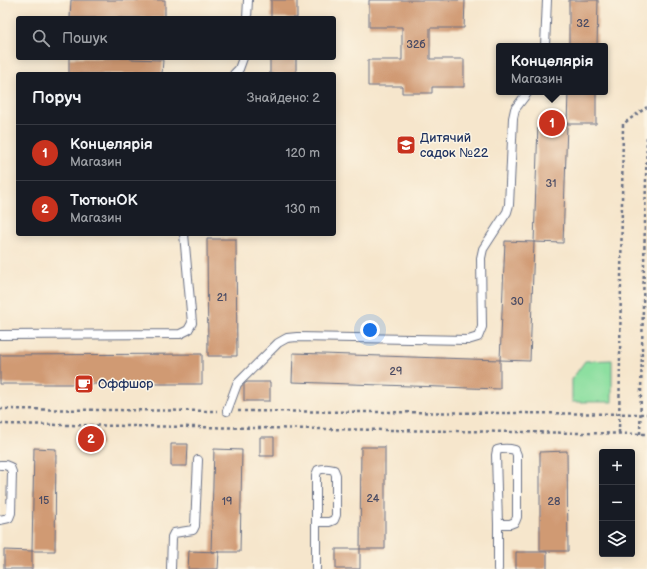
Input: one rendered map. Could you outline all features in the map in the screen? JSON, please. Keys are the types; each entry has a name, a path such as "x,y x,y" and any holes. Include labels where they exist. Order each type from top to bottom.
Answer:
{"lane":[{"path":"247,16 248,0"},
{"path":"546,43 547,0"},
{"path":"236,72 239,69 241,60"},
{"path":"227,411 237,384 278,343 286,338 468,340 478,337 482,327 481,258 483,250 507,212 509,205 513,118 515,109 526,95"},
{"path":"0,336 180,334 188,330 192,323 184,236"},
{"path":"498,524 510,524 515,522 517,517 517,455 515,450 510,448 502,448 497,450 496,455 498,569"},
{"path":"171,569 172,538 174,533 193,530 195,526 198,460"},
{"path":"0,465 10,467 12,472 11,513 8,518 0,520"},
{"path":"316,522 329,522 334,520 336,515 336,475 334,470 329,468 318,470 316,475 316,522 316,569"}],"path":[{"path":"620,433 623,124 647,107"},
{"path":"640,434 647,137"},
{"path":"0,409 647,414"},
{"path":"0,424 647,434"}],"green space":[{"path":"612,360 612,402 572,402 572,379 585,361"}],"building":[{"path":"71,0 165,0 165,16 70,16"},
{"path":"271,0 297,0 297,16 271,16"},
{"path":"369,0 465,0 464,28 430,28 430,59 464,59 464,87 432,87 432,93 402,93 402,86 368,86 368,60 402,60 402,27 369,27"},
{"path":"569,0 598,0 597,43 569,43"},
{"path":"69,60 163,60 162,72 69,72"},
{"path":"270,60 296,60 296,72 270,72"},
{"path":"568,95 596,95 596,124 567,124"},
{"path":"538,123 567,124 563,243 534,242"},
{"path":"207,239 236,239 237,356 208,356"},
{"path":"505,241 534,242 530,361 500,360"},
{"path":"293,353 500,360 500,389 292,382"},
{"path":"202,354 202,384 0,384 0,355"},
{"path":"247,382 270,382 270,401 244,401 244,384"},
{"path":"101,432 101,445 82,445 81,433"},
{"path":"260,437 274,437 274,456 260,456"},
{"path":"171,444 188,444 187,466 171,466"},
{"path":"361,447 385,447 385,549 360,549"},
{"path":"34,448 56,449 55,551 32,551"},
{"path":"214,449 242,450 240,552 211,552"},
{"path":"567,451 568,551 540,551 540,452"},
{"path":"336,549 360,549 360,569 336,569"},
{"path":"4,550 32,551 32,569 4,569"},
{"path":"189,551 219,552 218,569 188,569"},
{"path":"516,552 547,552 547,569 516,569"}],"place":[{"name":"Концелярія","path":"552,123"},
{"name":"Дитячий садок №22","path":"406,145"},
{"name":"Оффшор","path":"84,384"},
{"name":"ТютюнОК","path":"91,439"}]}
